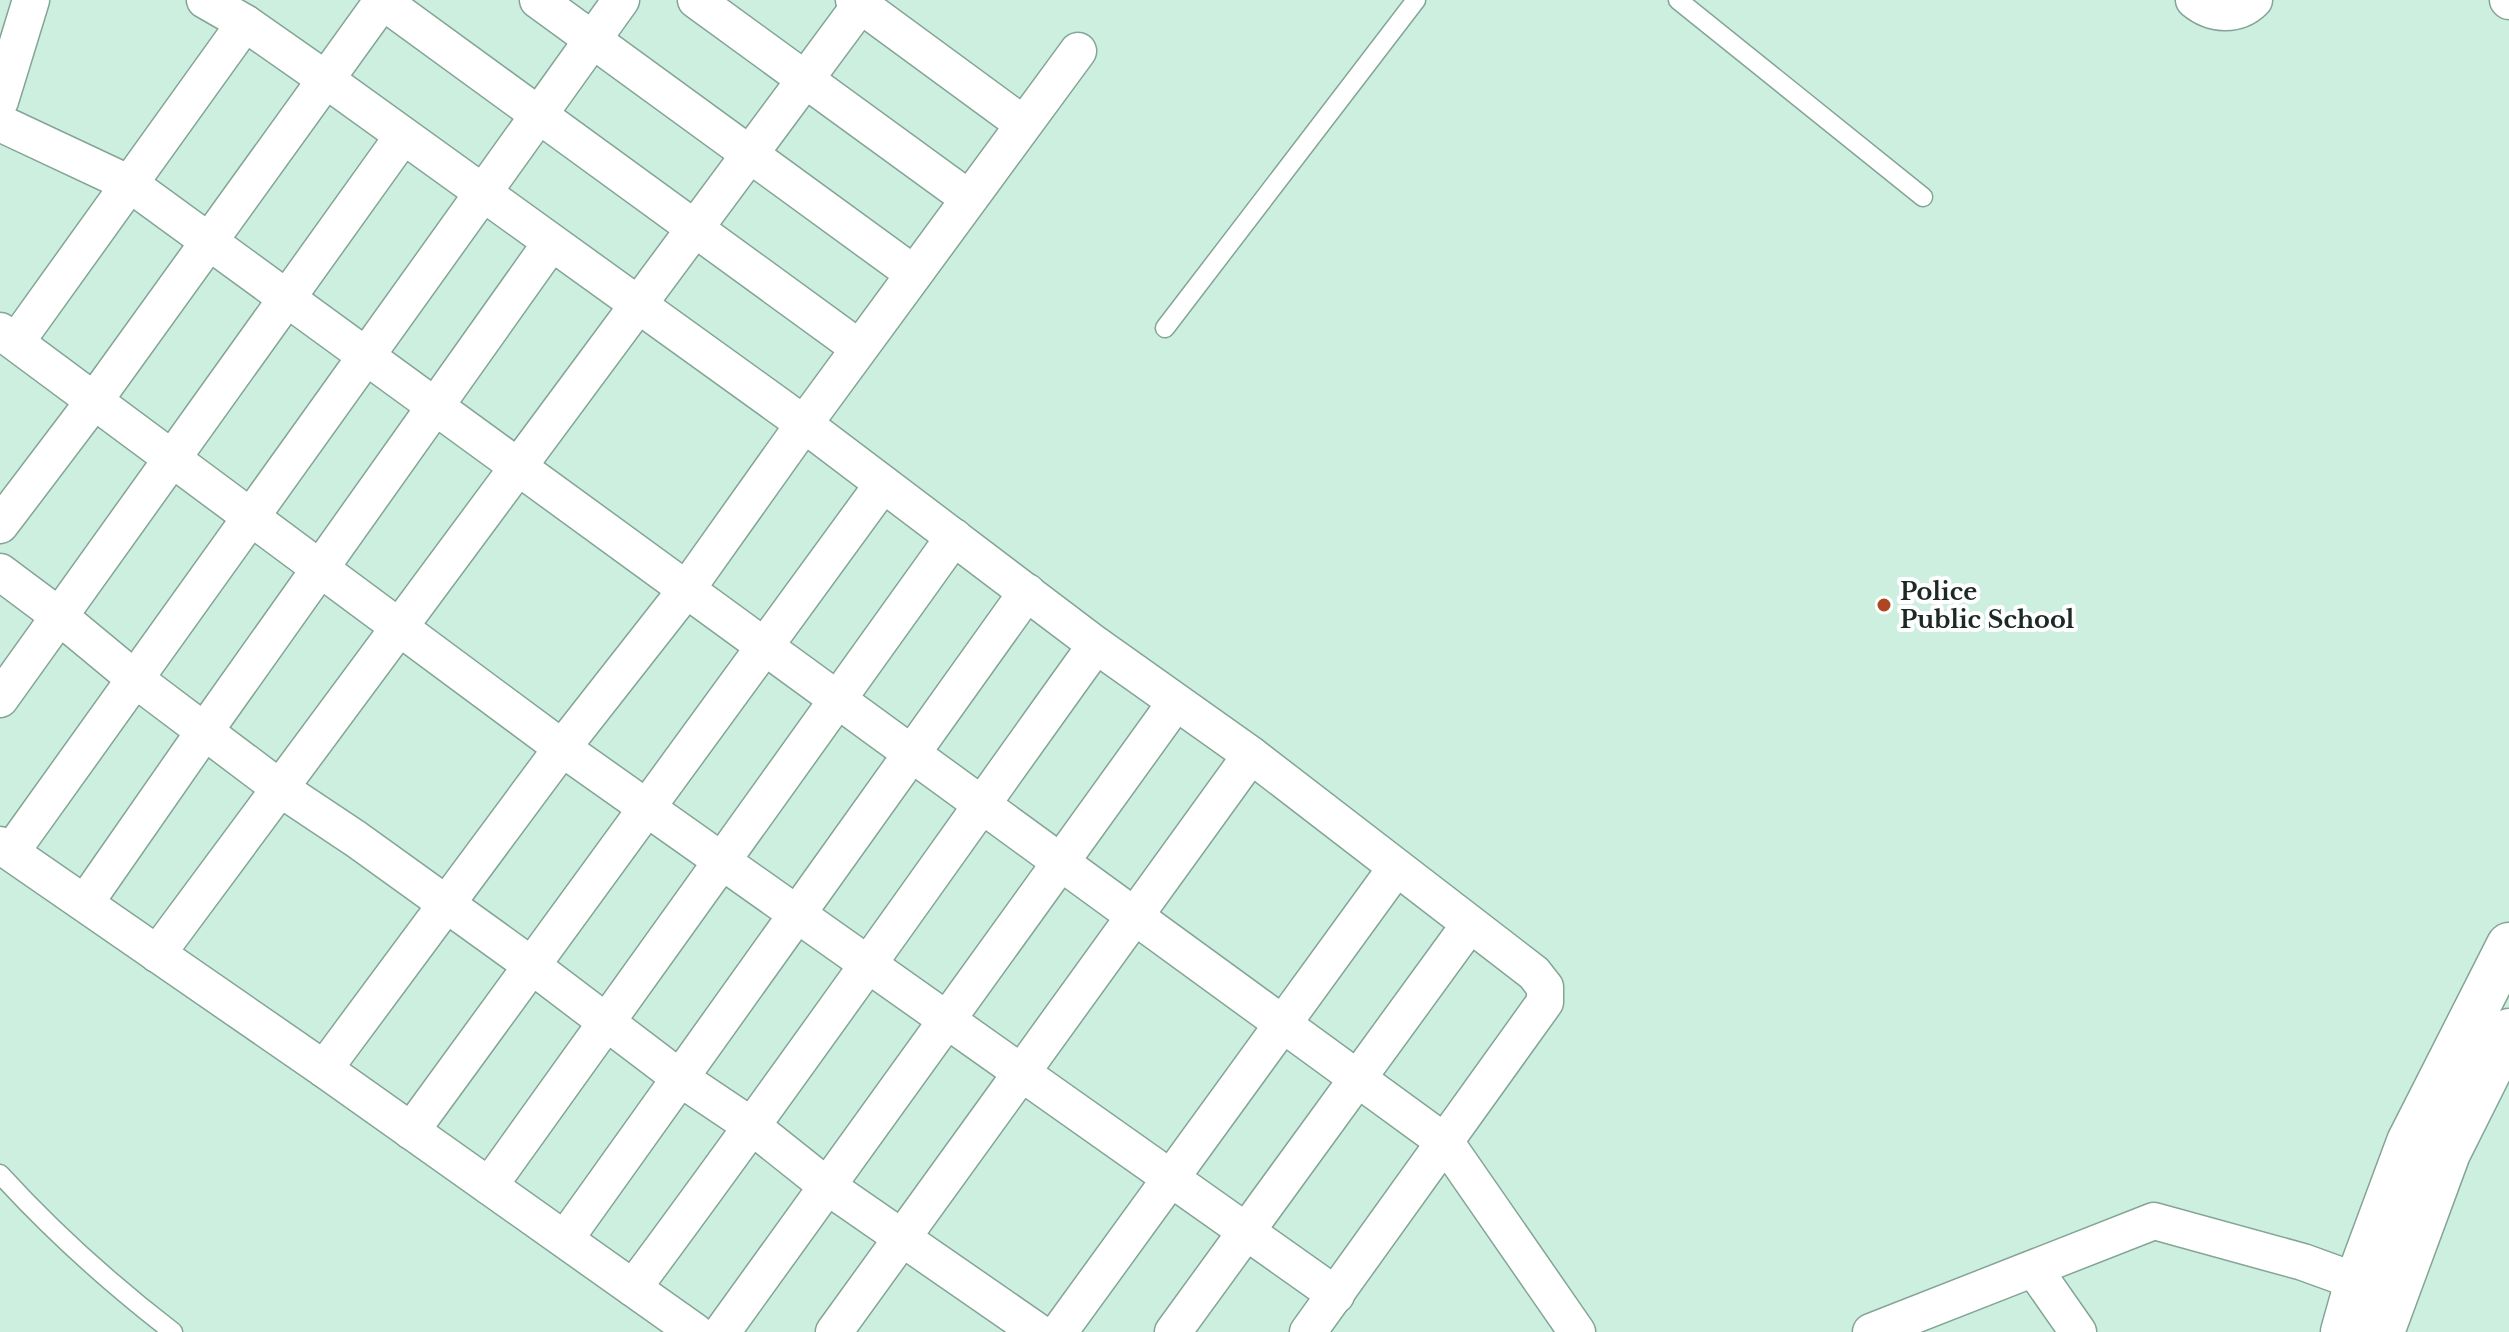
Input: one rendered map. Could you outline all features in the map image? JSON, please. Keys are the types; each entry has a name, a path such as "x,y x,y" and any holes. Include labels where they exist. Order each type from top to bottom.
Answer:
{"main road":[{"path":"2378,1303 2409,1142 2509,945"},
{"path":"2343,1332 2378,1303 2509,1031"}],"street":[{"path":"0,101 31,0"},
{"path":"205,0 245,23 325,79 804,424 1096,645 1251,755 1534,973 1545,987 1545,1002 1308,1332"},
{"path":"0,525 94,401 382,0 859,348"},
{"path":"538,0 914,274"},
{"path":"621,0 135,679 5,848 695,1332"},
{"path":"696,0 968,198"},
{"path":"2194,0 2215,12 2232,13 2247,7 2254,0"},
{"path":"157,954 639,306 859,2 1023,124"},
{"path":"245,23 130,184 8,337 562,748 1336,1295"},
{"path":"324,1069 562,748 686,590 968,198 1078,51"},
{"path":"0,123 130,184 1446,1143 1577,1332"},
{"path":"0,699 403,136"},
{"path":"85,903 551,243"},
{"path":"411,1131 883,484"},
{"path":"489,1186 954,537"},
{"path":"0,572 281,789 531,965 680,1078 753,1127 827,1186 1038,1332"},
{"path":"565,1239 1027,592"},
{"path":"633,1288 753,1127 1096,645"},
{"path":"722,1332 1176,702"},
{"path":"834,1332 1251,755"},
{"path":"1059,1332 1396,868"},
{"path":"1173,1332 1470,924"},
{"path":"1871,1332 2154,1221 2303,1262 2378,1303"},
{"path":"2034,1269 2078,1332"}],"lane":[{"path":"1165,328 1416,0"},
{"path":"1678,0 1923,197"},
{"path":"0,1174 27,1204 173,1332"}],"place":[{"name":"Police Public School","path":"1884,605"}]}
